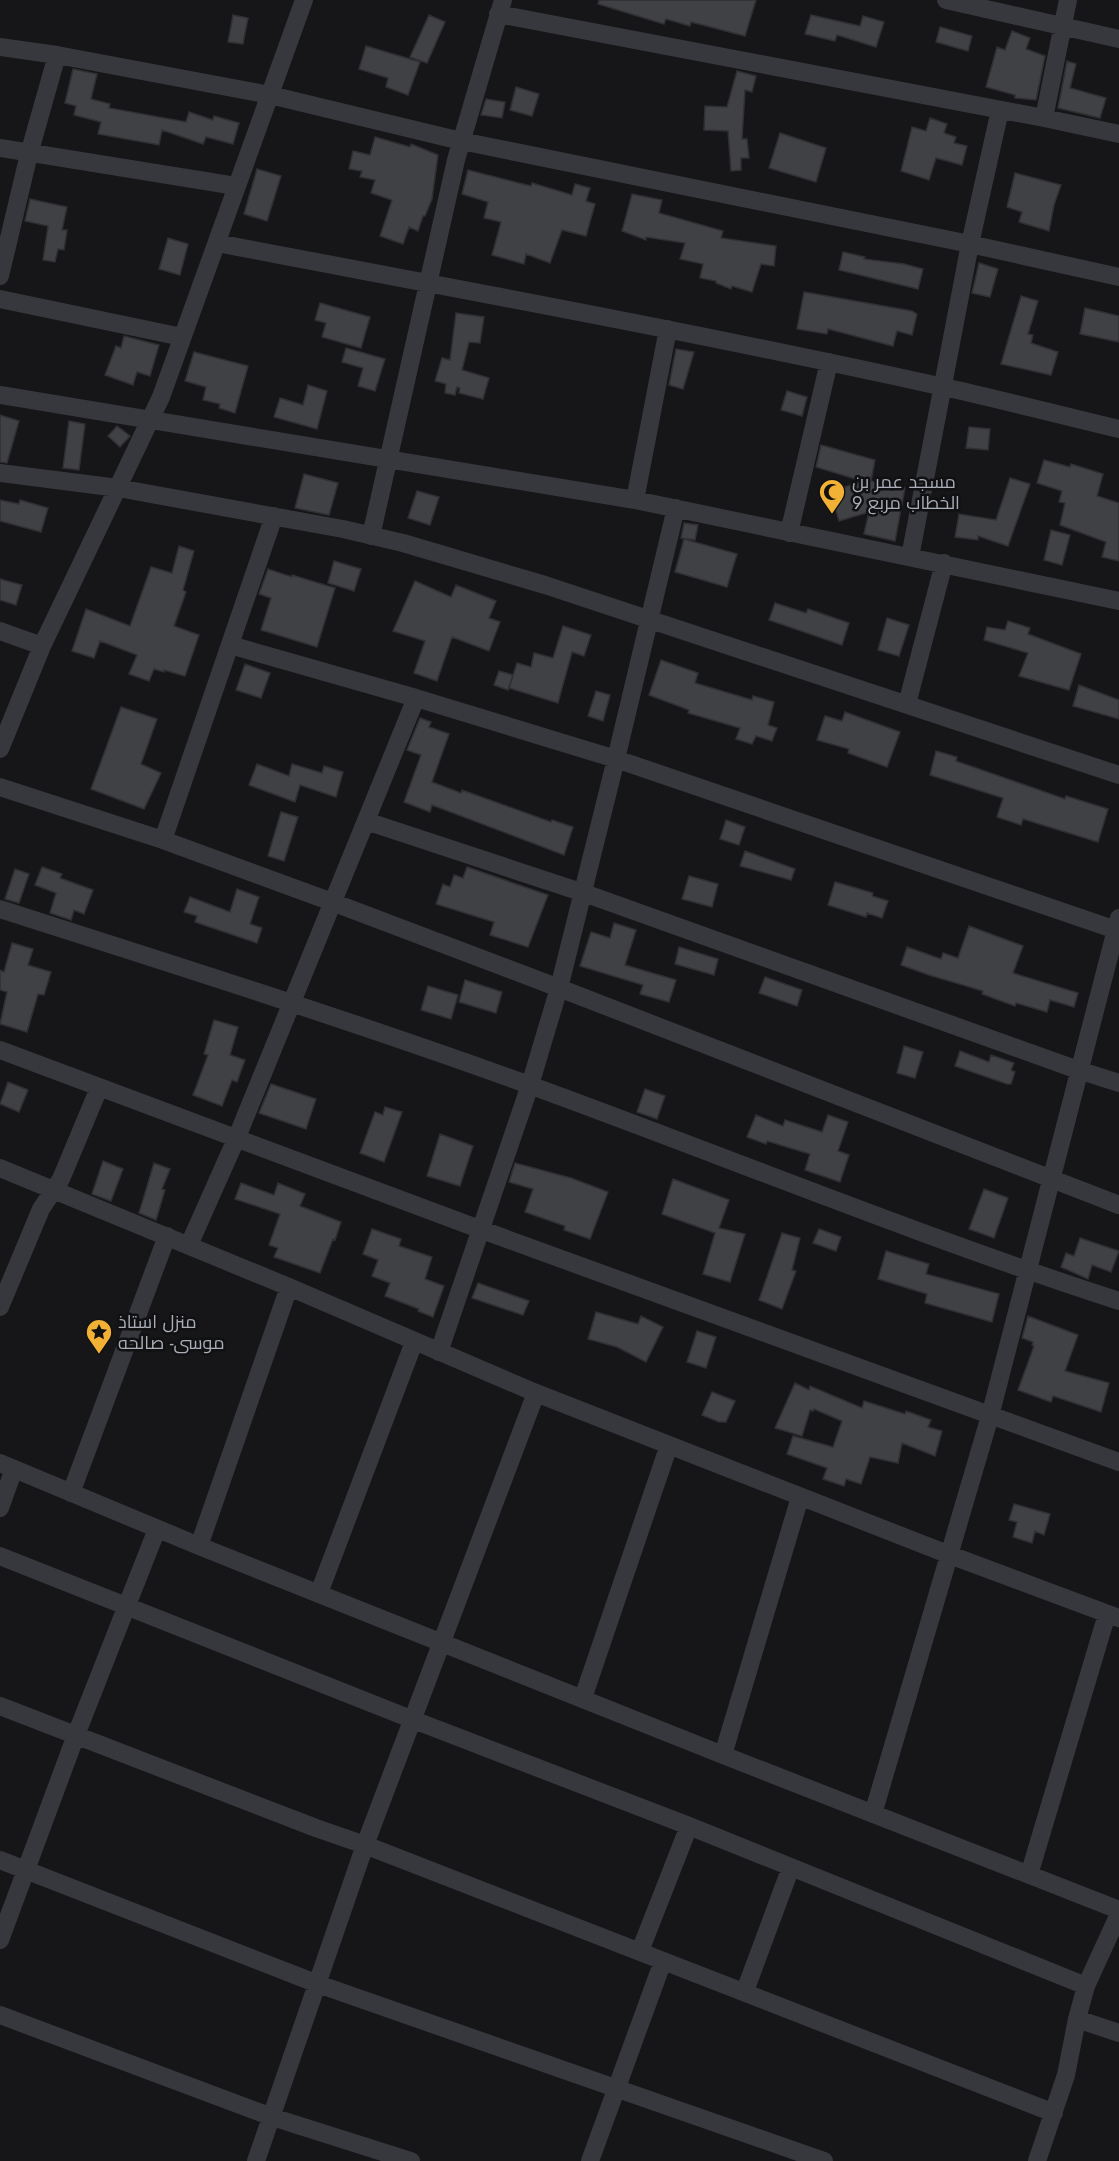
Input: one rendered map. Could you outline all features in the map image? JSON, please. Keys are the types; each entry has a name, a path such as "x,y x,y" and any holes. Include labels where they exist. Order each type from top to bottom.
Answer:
{"street":[{"path":"0,749 42,646 151,420 304,0"},
{"path":"946,0 1119,39"},
{"path":"1044,118 1068,0"},
{"path":"371,536 461,141 501,7 1119,134"},
{"path":"0,47 57,55 270,95 461,141 970,244 1119,277"},
{"path":"0,276 29,154 57,55"},
{"path":"910,557 970,244 1000,110"},
{"path":"0,148 236,186"},
{"path":"217,243 829,362 1119,429"},
{"path":"0,299 182,337"},
{"path":"635,500 668,329"},
{"path":"789,532 829,362"},
{"path":"0,395 635,500 1119,601"},
{"path":"0,473 118,488 371,536 534,582 1119,775"},
{"path":"439,1352 530,1085 559,987 584,893 676,508"},
{"path":"163,840 274,516"},
{"path":"907,704 944,563"},
{"path":"0,632 42,646"},
{"path":"230,645 416,698 616,759 1118,926 1078,1070 990,1416 873,1814"},
{"path":"189,1245 237,1137 416,698"},
{"path":"0,787 163,840 332,902 559,987 1119,1205"},
{"path":"366,821 584,893 1119,1083"},
{"path":"0,909 291,1002 530,1085 1028,1271 1119,1301"},
{"path":"0,1050 482,1230 1119,1462"},
{"path":"0,1306 41,1209 61,1179 99,1088"},
{"path":"0,1168 189,1245 536,1393 950,1555 1113,1616 1029,1875"},
{"path":"71,1493 167,1236"},
{"path":"199,1546 289,1287"},
{"path":"319,1593 414,1342"},
{"path":"256,2161 365,1845 536,1393"},
{"path":"583,1698 669,1445"},
{"path":"0,1508 7,1466 199,1546 1119,1912 1086,1986 1066,2075 1037,2161"},
{"path":"723,1755 800,1497"},
{"path":"0,1940 76,1735 158,1529"},
{"path":"0,1556 411,1719 689,1826 1086,1986"},
{"path":"0,1706 745,1991 1054,2113"},
{"path":"640,1951 689,1826"},
{"path":"0,1860 318,1984 824,2161"},
{"path":"745,1991 791,1867"},
{"path":"590,2161 663,1961"},
{"path":"0,2015 272,2118 411,2161"},
{"path":"1077,2019 1119,2033"}],"building":[{"path":"599,0 756,0 745,36 691,22 690,26 666,19 664,24 598,4"},
{"path":"233,15 248,18 243,44 228,42"},
{"path":"429,15 445,22 427,63 410,57"},
{"path":"811,15 860,26 863,16 884,22 876,47 837,35 835,41 805,34"},
{"path":"940,27 972,36 968,51 936,42"},
{"path":"1012,31 1030,38 1026,49 1045,56 1036,100 1015,98 1015,95 986,87 997,47 1005,50"},
{"path":"366,46 420,62 408,95 386,87 388,78 359,69"},
{"path":"1067,61 1076,64 1070,88 1106,98 1100,118 1058,108"},
{"path":"73,69 97,74 91,99 110,104 109,108 186,122 189,112 213,120 214,116 239,123 233,144 206,137 203,144 162,130 159,145 98,134 101,122 74,115 76,106 65,103"},
{"path":"737,71 756,76 752,92 745,90 742,139 747,139 749,158 741,158 741,170 731,171 728,131 704,130 705,106 727,107"},
{"path":"516,87 539,94 532,116 510,110"},
{"path":"486,99 505,102 502,118 481,115"},
{"path":"930,118 947,124 944,133 956,137 954,143 967,146 962,165 936,158 929,180 901,171 912,127 926,131"},
{"path":"780,133 826,148 816,182 769,168"},
{"path":"375,137 410,147 411,144 438,155 432,199 418,231 409,227 403,244 380,236 392,200 371,193 375,180 360,177 362,171 349,169 353,151 370,155"},
{"path":"257,169 281,176 267,221 244,214"},
{"path":"468,170 531,186 532,183 572,195 575,184 590,188 586,201 595,204 586,236 562,230 550,263 526,254 524,264 492,255 501,222 484,218 488,202 462,194"},
{"path":"1015,173 1061,185 1049,231 1019,222 1022,212 1007,207"},
{"path":"632,194 662,200 659,213 723,231 721,238 776,246 774,266 761,264 752,292 732,286 731,289 716,281 700,278 703,264 680,259 685,243 646,237 646,240 622,231"},
{"path":"30,199 67,207 62,230 67,230 64,250 58,249 55,262 43,260 48,226 25,221"},
{"path":"168,238 188,244 180,275 159,269"},
{"path":"843,252 865,257 864,259 923,269 918,289 839,270"},
{"path":"979,263 998,269 990,297 972,293"},
{"path":"804,292 912,311 917,314 912,335 897,331 893,346 828,329 827,334 797,329"},
{"path":"1021,296 1038,301 1028,334 1033,335 1031,343 1058,352 1051,375 1001,364"},
{"path":"320,303 370,317 361,348 322,337 326,323 315,320"},
{"path":"1085,308 1119,316 1119,342 1080,334"},
{"path":"456,313 484,317 480,343 469,342 462,370 489,378 483,399 459,393 460,388 457,387 455,395 445,393 446,384 435,381 442,358 450,360"},
{"path":"124,336 159,345 150,376 137,372 133,385 105,375 116,346 121,348"},
{"path":"346,348 385,359 375,391 358,386 363,368 342,362"},
{"path":"676,349 694,352 683,389 669,385"},
{"path":"194,352 248,366 235,413 219,408 220,404 203,400 206,387 185,381"},
{"path":"308,385 327,391 317,429 274,417 280,398 303,405"},
{"path":"787,391 807,397 802,416 781,410"},
{"path":"0,415 19,421 7,463 0,462"},
{"path":"69,421 85,424 79,470 63,468"},
{"path":"117,426 130,436 120,447 108,436"},
{"path":"969,427 990,429 988,450 966,448"},
{"path":"821,445 875,460 871,481 905,488 895,541 864,534 869,512 839,521 835,507 830,509 825,494 862,481 816,467"},
{"path":"1044,460 1070,467 1071,464 1103,474 1097,496 1119,503 1119,561 1102,557 1106,542 1060,525 1065,503 1059,502 1062,491 1037,483"},
{"path":"304,474 338,483 329,515 295,508"},
{"path":"1010,478 1030,484 1008,546 978,536 978,540 955,537 959,514 996,520"},
{"path":"417,491 439,497 430,525 408,518"},
{"path":"0,500 19,504 20,500 48,508 41,532 0,521"},
{"path":"684,523 698,525 695,540 681,538"},
{"path":"1051,530 1070,535 1062,565 1044,560"},
{"path":"684,539 737,554 727,587 675,572"},
{"path":"179,546 194,551 183,590 186,592 174,626 199,635 185,676 154,669 149,681 129,674 137,655 100,641 94,658 72,651 86,609 130,626 151,567 172,573"},
{"path":"334,561 361,569 354,591 328,583"},
{"path":"268,569 335,588 317,647 261,630 271,598 259,594"},
{"path":"0,579 22,585 16,605 0,600"},
{"path":"415,581 451,597 456,585 496,601 489,618 500,622 489,651 452,637 437,681 414,673 425,641 393,631"},
{"path":"775,603 806,613 808,609 849,623 842,645 769,620"},
{"path":"887,618 909,625 899,656 878,650"},
{"path":"1008,621 1030,628 1028,634 1081,654 1069,690 1019,676 1028,653 984,640 987,627 1005,630"},
{"path":"563,626 591,635 584,656 572,652 558,703 509,688 517,663 531,667 534,653 553,658"},
{"path":"661,660 698,673 695,683 752,700 753,696 774,702 768,725 777,728 772,741 756,736 752,744 736,739 740,728 688,713 689,710 649,695"},
{"path":"245,664 270,673 261,698 236,690"},
{"path":"499,671 513,675 508,690 494,685"},
{"path":"1079,685 1119,700 1119,719 1073,706"},
{"path":"596,691 610,695 603,721 588,716"},
{"path":"121,707 157,719 141,764 161,773 144,809 91,789"},
{"path":"845,712 900,732 887,767 848,753 849,749 817,740 825,716 842,721"},
{"path":"420,718 431,722 429,727 449,734 432,782 461,793 462,790 551,822 552,820 573,827 564,855 432,805 430,812 404,802 421,755 407,750"},
{"path":"936,751 957,757 956,761 1065,799 1066,796 1108,809 1098,842 1023,819 1021,825 997,817 1003,798 930,775"},
{"path":"257,764 289,776 292,764 322,773 324,766 343,772 336,797 300,785 295,802 249,785"},
{"path":"281,812 298,817 284,861 268,856"},
{"path":"726,820 745,827 739,845 720,839"},
{"path":"745,851 795,869 791,880 740,866"},
{"path":"42,867 62,874 60,878 93,890 84,914 74,910 71,920 50,913 56,893 35,885"},
{"path":"467,867 548,895 528,947 490,935 494,922 436,904 443,884 450,887 454,875 463,878"},
{"path":"15,869 29,874 19,903 5,899"},
{"path":"689,876 718,884 712,907 682,899"},
{"path":"835,882 873,893 872,896 888,901 882,918 867,913 866,917 828,905"},
{"path":"237,889 259,897 250,924 262,928 257,943 195,922 197,916 184,912 190,897 230,912"},
{"path":"614,923 636,930 625,965 676,980 669,1002 640,994 643,985 580,966 591,932 610,938"},
{"path":"969,926 1023,946 1013,973 1078,993 1074,1007 1050,1000 1047,1012 1016,1003 1015,1006 982,994 983,991 901,965 907,947 941,959 943,953 958,958"},
{"path":"12,943 33,949 28,965 51,972 44,995 38,994 27,1032 0,1024 7,992 0,990 0,970 4,972"},
{"path":"679,947 718,959 714,975 675,964"},
{"path":"765,977 802,990 797,1006 759,993"},
{"path":"465,980 502,992 496,1013 459,1002"},
{"path":"428,986 458,995 451,1019 421,1010"},
{"path":"214,1020 238,1027 230,1055 245,1060 237,1082 232,1080 222,1106 193,1095 208,1055 204,1054"},
{"path":"904,1046 923,1052 915,1078 897,1073"},
{"path":"960,1051 989,1062 991,1055 1014,1063 1011,1070 1015,1072 1011,1084 955,1066"},
{"path":"8,1082 28,1090 19,1112 0,1104"},
{"path":"271,1084 316,1099 306,1129 259,1113"},
{"path":"645,1089 665,1096 657,1119 637,1112"},
{"path":"385,1107 402,1112 384,1162 360,1153 375,1112 383,1115"},
{"path":"756,1115 783,1126 785,1120 822,1132 828,1115 848,1122 838,1151 849,1155 840,1182 805,1170 810,1154 767,1141 766,1144 747,1137"},
{"path":"440,1134 473,1146 460,1186 427,1176"},
{"path":"103,1161 123,1169 111,1201 92,1194"},
{"path":"154,1163 170,1169 162,1189 165,1190 156,1220 139,1213"},
{"path":"515,1163 571,1178 608,1192 590,1239 564,1230 565,1226 525,1212 533,1189 509,1182"},
{"path":"673,1179 729,1200 719,1228 745,1234 730,1282 703,1274 715,1233 662,1214"},
{"path":"241,1183 274,1195 278,1183 305,1194 300,1206 341,1222 320,1273 274,1257 278,1248 269,1245 280,1214 235,1199"},
{"path":"984,1189 1008,1198 994,1238 969,1229"},
{"path":"372,1229 401,1239 399,1246 432,1257 425,1279 444,1286 433,1317 385,1296 390,1283 372,1276 378,1260 363,1254"},
{"path":"819,1229 841,1237 836,1251 813,1243"},
{"path":"782,1233 800,1238 792,1270 796,1271 782,1309 759,1300"},
{"path":"1080,1238 1119,1251 1111,1272 1092,1265 1088,1279 1061,1267 1066,1253 1074,1256"},
{"path":"886,1251 929,1264 926,1274 999,1294 992,1322 925,1303 927,1294 878,1279"},
{"path":"478,1283 529,1301 523,1315 472,1298"},
{"path":"596,1312 638,1324 641,1316 663,1327 646,1362 617,1347 588,1339"},
{"path":"1028,1316 1078,1335 1065,1371 1109,1383 1101,1412 1053,1396 1051,1402 1018,1390 1034,1346 1033,1342 1022,1338"},
{"path":"697,1331 716,1337 706,1368 687,1362"},
{"path":"795,1383 809,1390 810,1386 862,1408 864,1401 905,1414 906,1411 931,1420 928,1427 942,1431 935,1456 902,1443 898,1463 870,1457 861,1484 846,1479 844,1486 823,1479 827,1468 787,1454 793,1436 833,1447 842,1421 814,1409 810,1410 802,1436 775,1428"},
{"path":"712,1392 735,1401 726,1422 719,1422 702,1415"},
{"path":"1014,1504 1050,1514 1044,1535 1035,1531 1032,1543 1013,1537 1017,1522 1009,1520"}],"place":[{"name":"مسجد عمر بن الخطاب مربع 9","path":"832,515"},
{"name":"منزل استاذ موسى- صالحه","path":"99,1355"}]}
